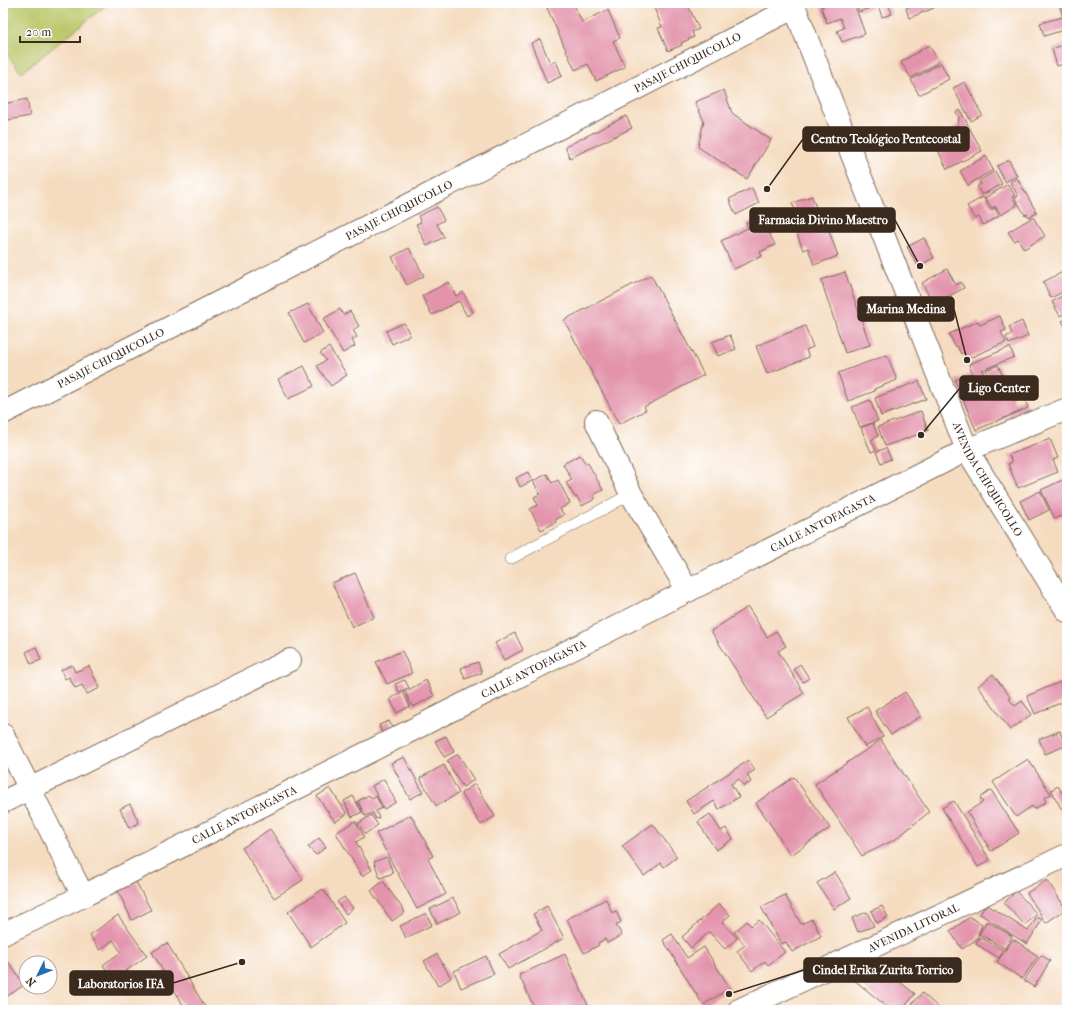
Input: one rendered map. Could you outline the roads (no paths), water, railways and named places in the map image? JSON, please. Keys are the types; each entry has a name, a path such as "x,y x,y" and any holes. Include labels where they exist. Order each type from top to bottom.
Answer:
{"street":[{"name":"PASAJE CHIQUICOLLO","path":"3,413 794,5"},
{"name":"AVENIDA CHIQUICOLLO","path":"794,5 967,450 1067,611"},
{"name":"CALLE ANTOFAGASTA","path":"3,934 83,896 967,450 1067,409"},
{"path":"596,421 631,494 688,591"},
{"path":"3,802 290,660"},
{"path":"3,735 83,896"},
{"name":"AVENIDA LITORAL","path":"741,1010 1067,855"}],"lane":[{"path":"510,559 631,494"}],"place":[{"name":"Centro Teológico Pentecostal","path":"767,189"},
{"name":"Farmacia Divino Maestro","path":"920,266"},
{"name":"Marina Medina","path":"967,360"},
{"name":"Ligo Center","path":"921,435"},
{"name":"Laboratorios IFA","path":"242,962"},
{"name":"Cindel Erika Zurita Torrico","path":"729,994"}]}
